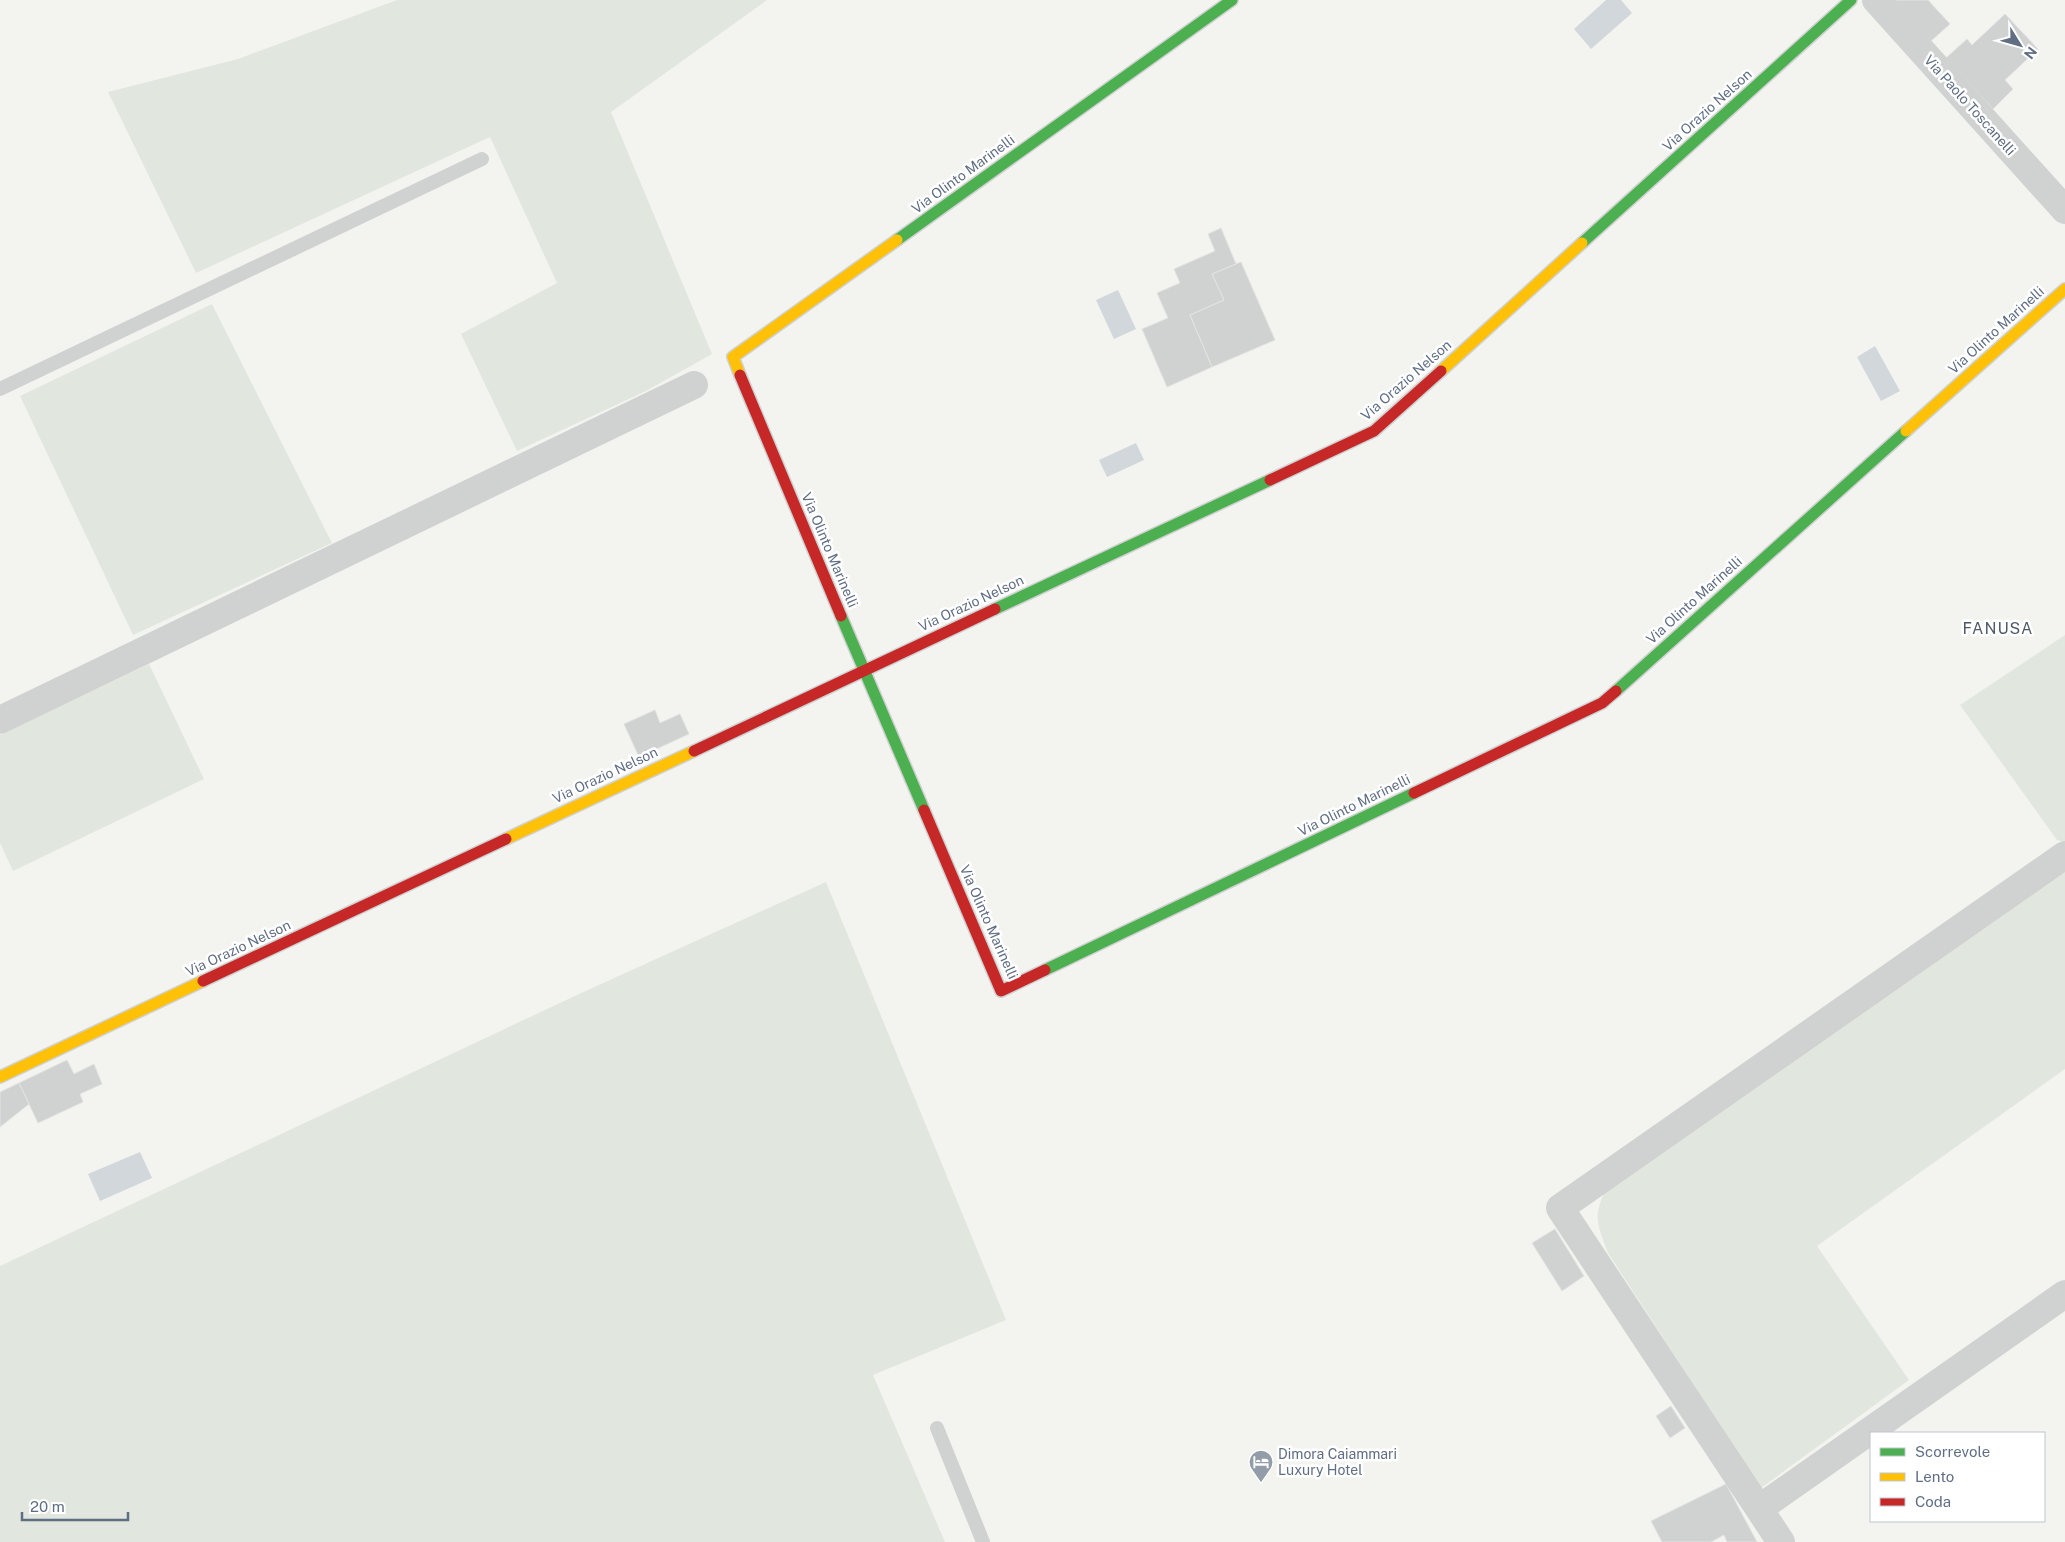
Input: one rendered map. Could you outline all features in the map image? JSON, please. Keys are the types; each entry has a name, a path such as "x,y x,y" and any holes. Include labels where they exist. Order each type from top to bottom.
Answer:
{"street":[{"name":"Via Olinto Marinelli","path":"1232,0 733,357 864,670 1002,991 1602,703 2065,289"},
{"name":"Via Orazio Nelson","path":"0,1077 1374,431 1851,0"},
{"name":"Via Paolo Toscanelli","path":"1876,0 2065,210"},
{"path":"0,720 694,385"},
{"path":"1781,1542 1560,1208 2065,856"},
{"path":"1760,1508 2065,1294"}],"lane":[{"path":"0,389 482,159"},
{"path":"937,1428 983,1542"}],"shaded area":[{"path":"397,0 767,0 611,112 712,354 646,391 517,451 461,334 557,283 490,137 196,273 108,92 238,59"},
{"path":"1606,0 1621,0 1632,13 1591,49 1574,29"},
{"path":"1118,290 1136,329 1114,339 1096,300"},
{"path":"212,304 332,543 133,635 20,396"},
{"path":"1875,346 1900,391 1881,401 1857,357"},
{"path":"1136,443 1144,460 1107,477 1099,460"},
{"path":"2065,635 2065,842 2057,840 1960,705"},
{"path":"149,664 204,779 13,871 0,843 0,735"},
{"path":"2065,871 2065,1069 1817,1246 1909,1380 1761,1488 1608,1253 1598,1220 1602,1197 1607,1187"},
{"path":"826,882 1006,1320 873,1375 945,1542 0,1542 0,1266 579,994"},
{"path":"140,1152 152,1178 100,1201 88,1174"}],"building":[{"path":"1894,0 1928,0 1950,24 1931,41"},
{"path":"2005,14 2038,49 2005,80 2013,89 1993,109 1946,58 1967,39 1972,45"},
{"path":"1221,228 1236,264 1212,274 1224,300 1190,315 1212,367 1167,387 1142,329 1168,318 1157,293 1180,283 1174,269 1215,251 1208,234"},
{"path":"1241,262 1275,340 1212,367 1190,315 1224,300 1212,274"},
{"path":"655,710 660,723 680,714 689,734 639,757 624,724"},
{"path":"67,1060 74,1074 94,1064 102,1084 80,1094 83,1102 38,1123 19,1083"},
{"path":"19,1083 29,1104 0,1127 0,1092"},
{"path":"1555,1229 1584,1276 1562,1291 1532,1243"},
{"path":"1671,1406 1685,1428 1670,1438 1656,1416"},
{"path":"1726,1484 1757,1542 1727,1542 1724,1535 1711,1542 1662,1542 1651,1521"}],"traffic: fast":[{"path":"897,240 1232,0"},
{"path":"1582,243 1851,0"},
{"path":"1616,691 1906,431"},
{"path":"995,609 1270,480"},
{"path":"841,616 924,810"},
{"path":"1045,970 1414,793"}],"traffic: slow":[{"path":"740,375 733,357 897,240"},
{"path":"1441,371 1582,243"},
{"path":"1906,431 2065,289"},
{"path":"506,839 694,751"},
{"path":"0,1077 203,981"}],"traffic: jam":[{"path":"1270,480 1374,431 1441,371"},
{"path":"740,375 841,616"},
{"path":"694,751 995,609"},
{"path":"1414,793 1602,703 1616,691"},
{"path":"924,810 1001,991 1045,970"},
{"path":"203,981 506,839"}],"place":[{"name":"Dimora Caiammari Luxury Hotel","path":"1261,1483"}],"district":[{"name":"FANUSA","path":"1998,628"}]}
